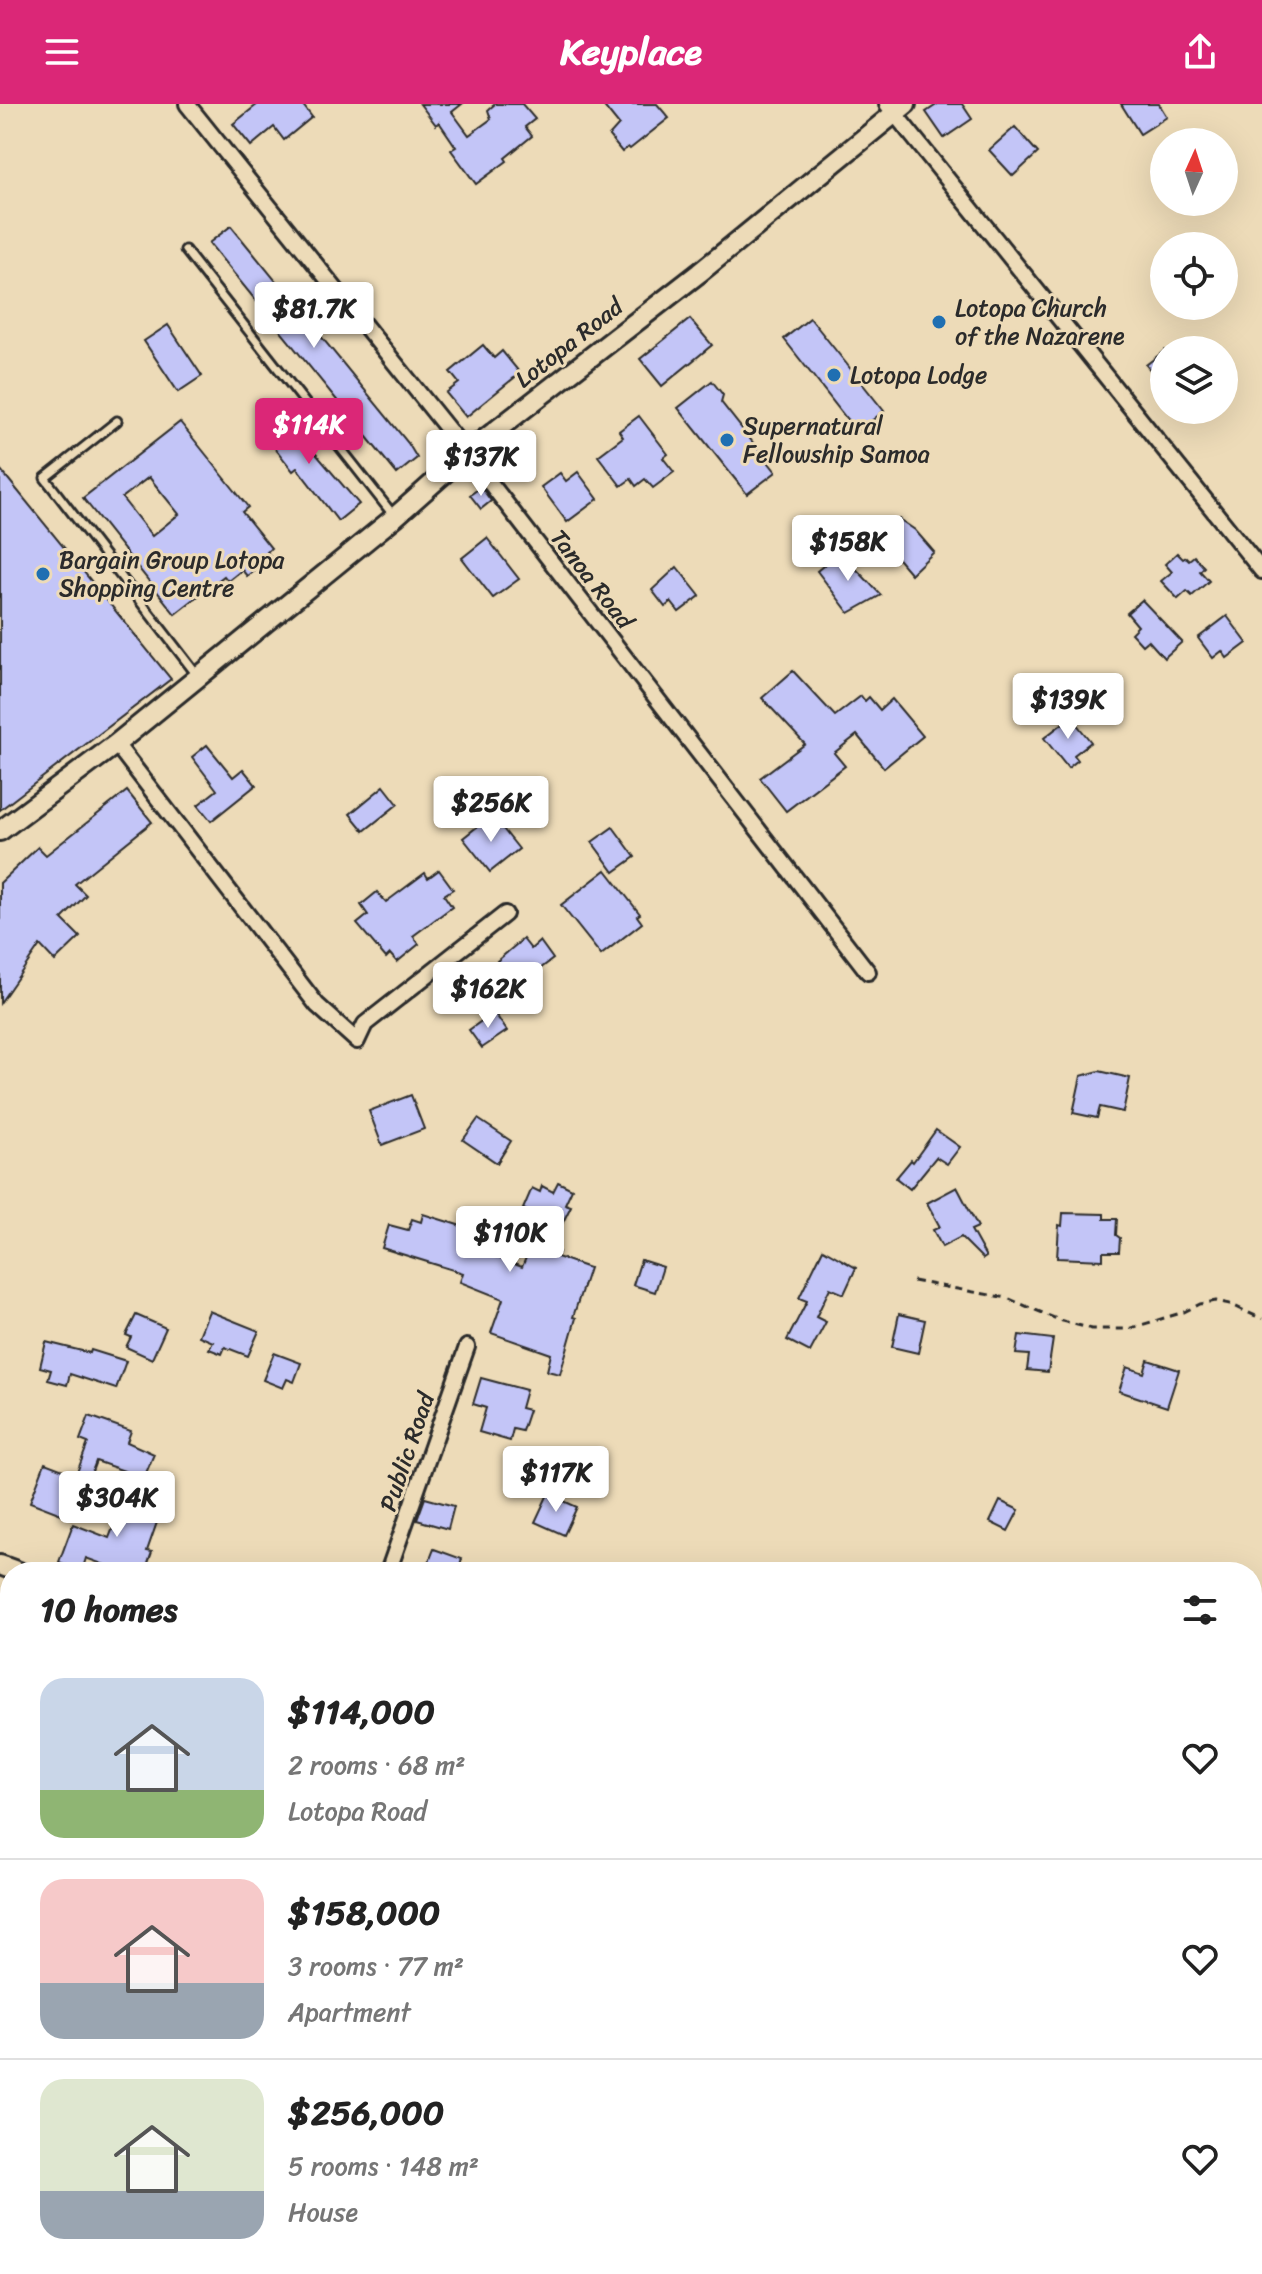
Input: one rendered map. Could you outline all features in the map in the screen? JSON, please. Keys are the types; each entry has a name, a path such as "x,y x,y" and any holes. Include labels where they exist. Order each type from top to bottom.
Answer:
{"street":[{"name":"Tanoa Road","path":"187,104 467,453 868,972"},
{"name":"Lotopa Road","path":"0,831 116,744 395,517 467,453 699,273 896,107"},
{"path":"896,107 1262,571"},
{"path":"116,744 317,1005 357,1041 365,1024 505,914"},
{"name":"Public Road","path":"392,1562 467,1347"}],"lane":[{"path":"185,250 395,517"},
{"path":"117,421 45,478 199,677"}],"path":[{"path":"913,1281 1007,1298 1059,1320 1092,1329 1128,1329 1216,1301 1262,1319"}],"building":[{"path":"258,104 302,104 312,117 284,140 274,127 251,146 233,124"},
{"path":"420,104 462,104 452,112 469,135 491,119 488,110 495,104 522,104 535,119 525,127 532,136 505,158 507,161 476,184 451,150 456,147 439,122 436,125"},
{"path":"602,104 657,104 669,118 622,152 609,136 619,125"},
{"path":"938,104 962,104 972,119 944,138 926,112"},
{"path":"1121,104 1159,104 1167,117 1140,134"},
{"path":"1015,127 1038,153 1013,176 989,150"},
{"path":"231,226 408,443 417,458 397,474 209,243"},
{"name":"Lotopa Lodge","path":"810,318 884,411 857,432 784,339"},
{"path":"690,319 712,345 662,386 640,359"},
{"path":"168,325 202,376 178,392 144,341"},
{"path":"483,345 494,358 502,351 520,373 466,417 446,393 459,383 450,372"},
{"name":"Supernatural Fellowship Samoa","path":"712,381 723,395 721,402 776,472 747,494 678,408"},
{"path":"280,412 359,504 338,521 297,468 293,471 260,429"},
{"path":"639,416 668,454 663,458 674,472 653,488 645,479 636,486 631,479 621,486 598,456 623,437 619,431"},
{"path":"180,422 248,507 242,512 271,548 267,552 271,557 247,576 242,570 228,581 224,576 175,614 83,498","holes":["149,477 179,514 152,536 122,498"]},
{"name":"Bargain Group Lotopa Shopping Centre","path":"0,469 171,679 0,810"},
{"path":"578,472 598,499 567,522 541,487 560,473 566,481"},
{"path":"481,487 491,501 481,509 470,495"},
{"path":"899,519 915,530 934,552 911,574 881,539"},
{"path":"487,538 519,579 493,598 462,558"},
{"path":"840,552 881,595 849,613 817,571"},
{"path":"1177,553 1183,559 1186,557 1189,560 1194,556 1204,567 1200,571 1209,581 1192,596 1187,591 1178,599 1161,581 1172,572 1165,564"},
{"path":"677,567 700,596 679,612 671,602 665,607 652,590"},
{"path":"1142,600 1182,642 1164,658 1148,640 1142,645 1131,633 1138,626 1127,613"},
{"path":"1227,616 1247,643 1227,658 1222,651 1213,658 1198,638"},
{"path":"793,671 835,716 861,696 865,701 869,697 880,710 892,699 923,736 884,768 857,735 834,753 845,766 786,811 760,778 805,744 762,698"},
{"path":"1071,717 1091,742 1074,755 1078,760 1068,768 1044,738"},
{"path":"207,745 233,777 243,769 256,785 211,821 198,805 217,790 192,757"},
{"path":"384,786 398,804 364,831 350,814"},
{"path":"127,791 152,822 75,884 86,895 62,919 80,937 55,961 40,945 0,1003 0,883 38,847 46,855"},
{"path":"529,791 542,804 530,817 516,803"},
{"path":"492,815 519,849 490,872 463,838"},
{"path":"613,827 635,857 614,872 592,842"},
{"path":"439,870 453,889 444,895 452,907 413,936 419,944 397,962 390,954 386,958 357,924 368,915 361,905 377,892 386,902 425,873 428,878"},
{"path":"606,870 640,914 637,916 642,923 601,955 561,905"},
{"path":"523,939 531,949 540,941 553,959 516,987 497,961"},
{"path":"494,1012 507,1031 482,1048 469,1030"},
{"path":"1099,1071 1130,1078 1123,1112 1100,1107 1097,1118 1073,1113 1081,1076"},
{"path":"411,1095 424,1129 382,1145 369,1111"},
{"path":"478,1119 511,1141 497,1163 463,1140"},
{"path":"936,1130 960,1147 947,1164 936,1157 910,1189 896,1178 911,1160 913,1162"},
{"path":"558,1182 572,1189 565,1204 571,1206 562,1224 557,1221 545,1246 559,1252 557,1257 589,1268 573,1317 576,1318 560,1374 547,1371 551,1354 491,1333 503,1299 460,1282 463,1273 382,1248 389,1225 408,1230 412,1219 421,1222 423,1214 474,1230 469,1247 522,1267 540,1225 537,1224 540,1217 523,1209 532,1188 540,1192 542,1186 553,1192"},
{"path":"957,1187 978,1227 971,1230 986,1257 983,1259 961,1237 942,1247 933,1230 940,1227 927,1203"},
{"path":"1063,1213 1104,1214 1104,1219 1117,1219 1119,1252 1103,1252 1103,1260 1057,1258"},
{"path":"823,1249 856,1268 844,1294 830,1288 816,1317 826,1322 810,1352 787,1340 807,1301 799,1298"},
{"path":"641,1260 663,1267 655,1292 633,1285"},
{"path":"209,1311 259,1331 248,1356 225,1347 222,1354 209,1349 213,1342 199,1336"},
{"path":"899,1314 925,1320 918,1353 892,1347"},
{"path":"136,1315 166,1328 152,1359 126,1347 131,1337 126,1335"},
{"path":"1019,1335 1053,1339 1048,1372 1027,1370 1029,1355 1016,1354"},
{"path":"46,1342 90,1353 91,1350 126,1361 116,1389 70,1374 67,1385 48,1380 51,1370 40,1367"},
{"path":"274,1353 301,1363 294,1382 287,1379 283,1388 263,1380"},
{"path":"1148,1360 1179,1370 1167,1407 1119,1391 1127,1367 1144,1373"},
{"path":"481,1378 526,1390 521,1408 529,1410 522,1431 513,1429 510,1441 479,1432 486,1408 473,1404"},
{"path":"89,1416 131,1431 127,1442 154,1454 144,1478 96,1461 74,1519 30,1502 45,1463 76,1475 88,1443 80,1440"},
{"path":"127,1492 163,1505 147,1551 152,1552 148,1562 97,1562 86,1558 85,1562 59,1562 73,1524 109,1538"},
{"path":"548,1494 577,1507 564,1535 535,1522"},
{"path":"425,1498 454,1506 448,1529 417,1520"},
{"path":"1000,1501 1019,1510 1008,1531 990,1522"},
{"path":"434,1549 462,1559 461,1562 429,1562"}],"place":[{"name":"Lotopa Church of the Nazarene","path":"939,322"},
{"name":"Lotopa Lodge","path":"834,375"},
{"name":"Supernatural Fellowship Samoa","path":"727,440"},
{"name":"Bargain Group Lotopa Shopping Centre","path":"43,574"}]}
